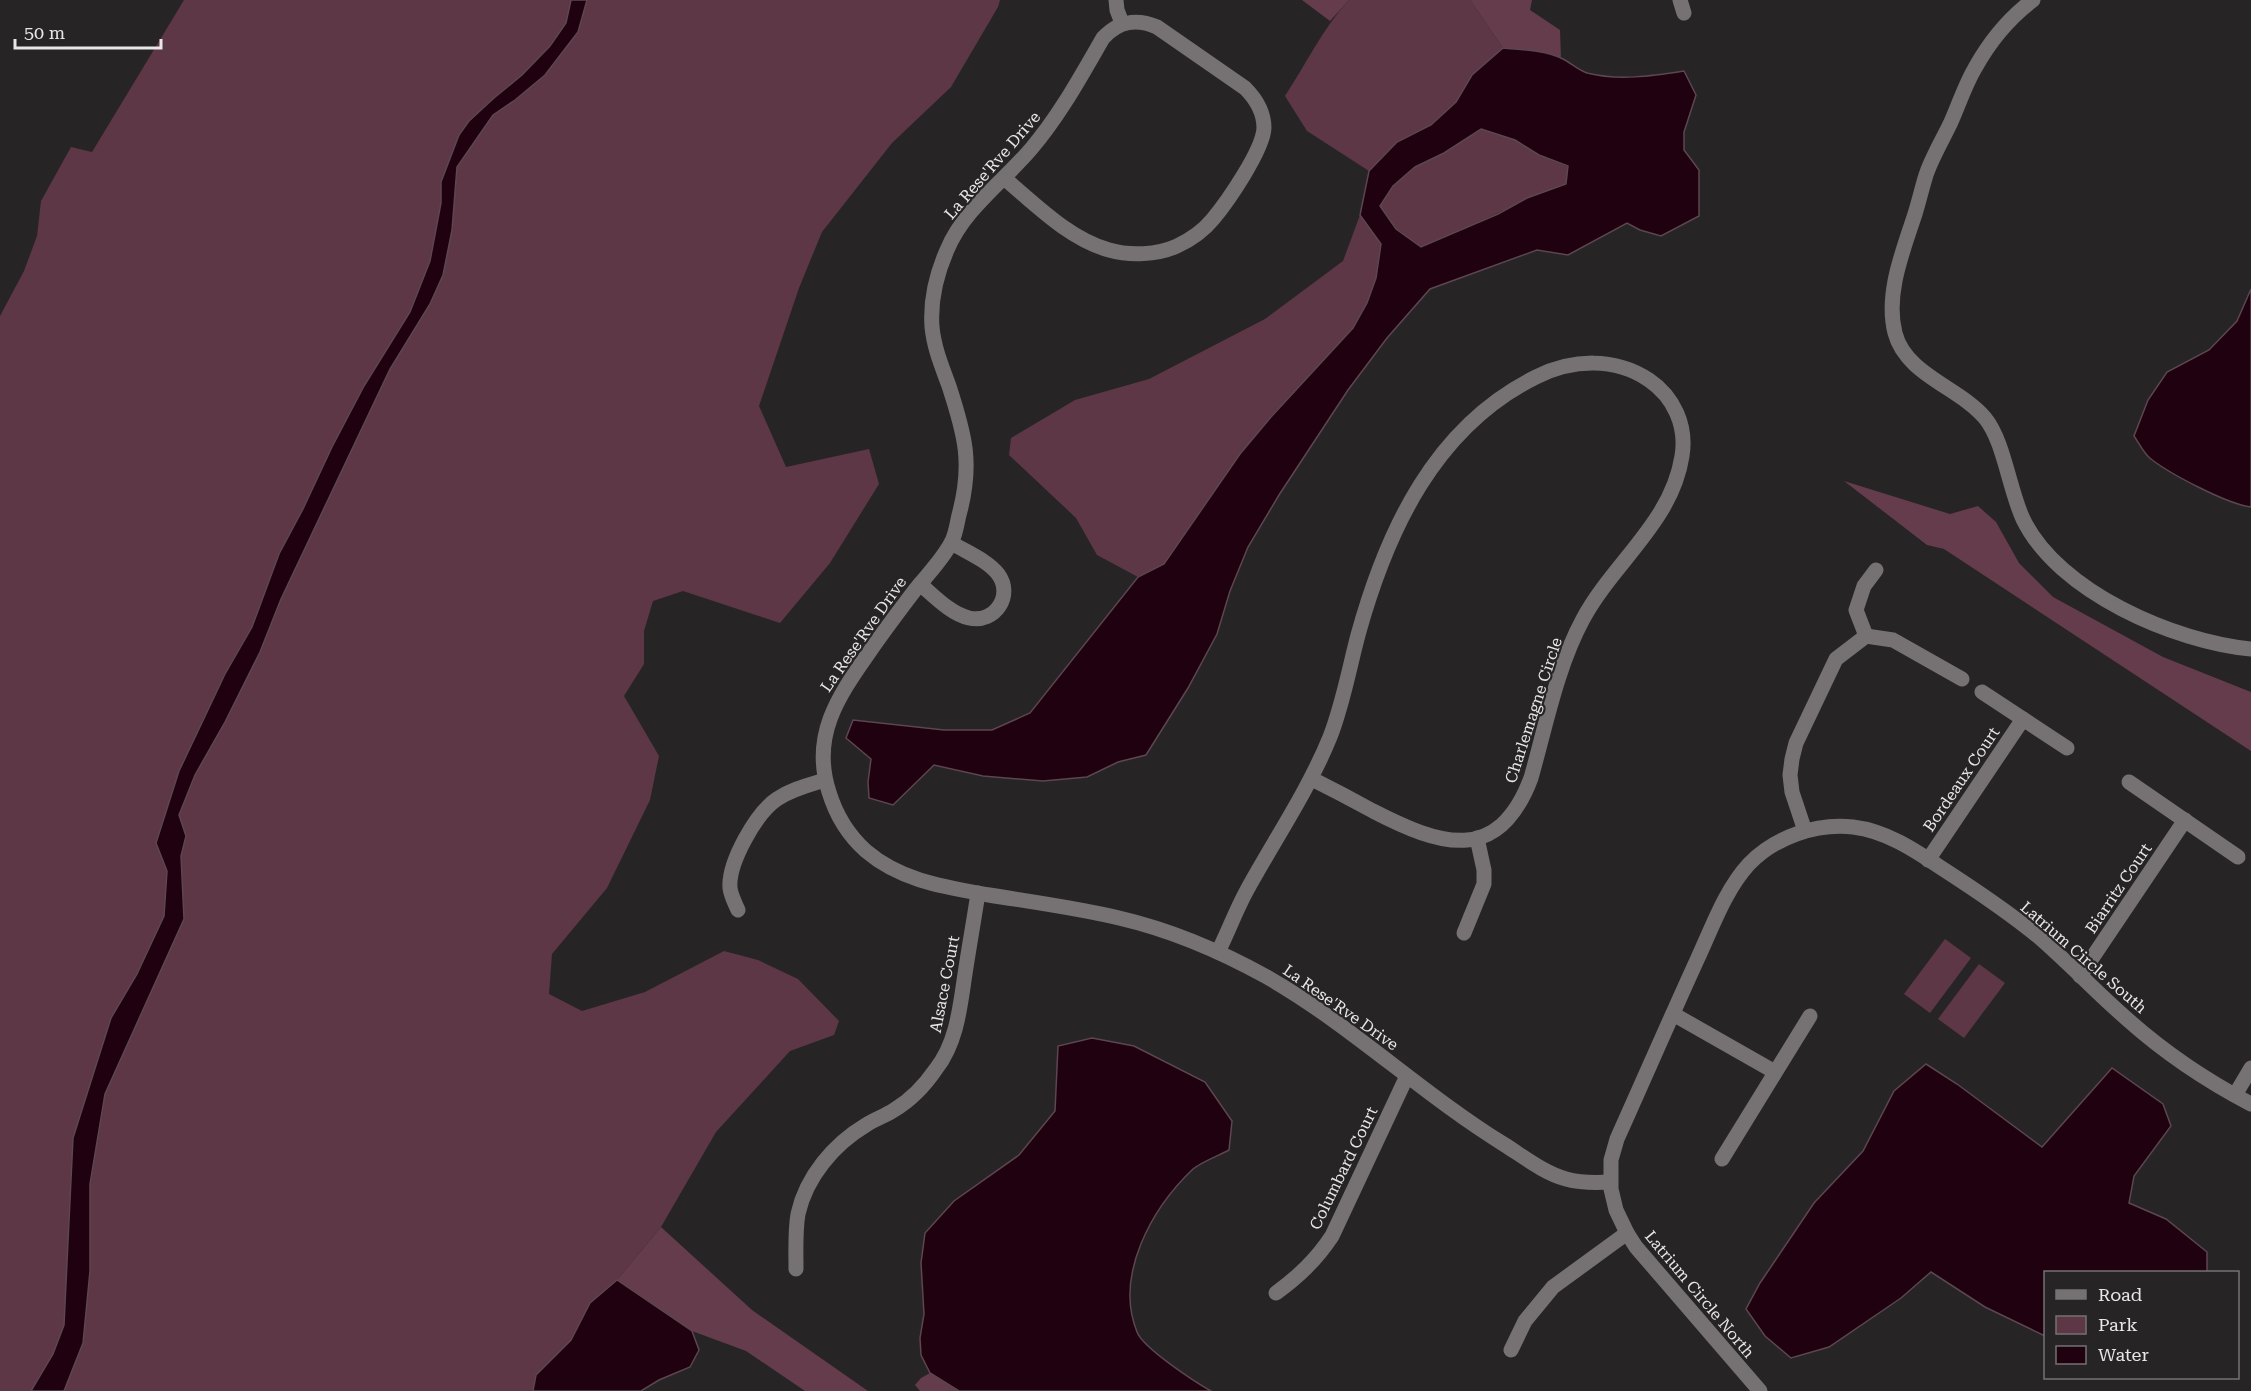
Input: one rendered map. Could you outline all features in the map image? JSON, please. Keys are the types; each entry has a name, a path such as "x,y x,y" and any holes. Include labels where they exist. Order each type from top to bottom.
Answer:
{"street":[{"path":"1004,178 1040,209 1074,233 1096,245 1134,254 1157,252 1176,247 1196,235 1213,219 1256,155 1262,141 1264,127 1262,112 1255,99 1245,88 1157,27 1146,22 1122,23 1116,0"},
{"path":"2034,0 2018,11 1996,36 1974,68 1927,173 1904,246 1892,294 1894,330 1899,345 1908,358 1972,404 1987,420 1997,439 2013,498 2025,523 2040,546 2059,566 2105,600 2144,620 2212,642 2251,649"},
{"name":"La Rese'Rve Drive","path":"1122,23 1111,29 1103,38 1055,120 1004,178 964,218 949,244 935,281 932,324 935,346 961,422 967,462 966,492 952,543 848,683 831,712 825,735 823,763 825,780 835,809 848,831 863,848 881,863 919,881 1133,921 1189,939 1218,952 1267,977 1318,1009 1492,1137 1548,1172 1568,1180 1589,1183 1610,1182"},
{"name":"Charlemagne Circle","path":"1218,952 1245,894 1312,778 1331,733 1348,679 1358,635 1379,572 1409,504 1435,461 1460,432 1488,406 1513,388 1544,373 1572,364 1611,364 1634,371 1652,382 1667,396 1679,418 1684,437 1676,480 1663,508 1644,537 1595,598 1582,620 1566,657 1524,796 1511,816 1496,829 1477,838 1457,841 1436,838 1406,828 1312,778"},
{"path":"920,584 952,610 967,618 978,619 995,612 1004,594 1004,585 999,575 991,567 952,543"},
{"path":"1866,636 1856,610 1864,586 1876,570"},
{"path":"1805,831 1792,792 1791,759 1796,743 1836,659 1866,636 1893,640 1962,679"},
{"name":"Bordeaux Court","path":"1982,692 2067,748"},
{"name":"Bordeaux Court","path":"1928,860 2023,719"},
{"path":"738,910 731,895 730,877 752,825 776,799 797,788 825,780"},
{"path":"2129,782 2238,856"},
{"name":"Biarritz Court","path":"2080,975 2185,820"},
{"name":"Latrium Circle South","path":"1673,1014 1733,884 1750,864 1765,850 1805,831 1831,826 1854,827 1894,839 2018,921 2128,1020 2169,1053 2251,1104"},
{"path":"1464,933 1484,884 1484,870 1477,838"},
{"name":"Alsace Court","path":"796,1269 799,1213 808,1185 825,1160 843,1141 913,1097 937,1068 952,1041 959,1013 978,892"},
{"path":"1673,1014 1775,1072"},
{"name":"Latrium Circle North","path":"1673,1014 1617,1139 1611,1160 1610,1182 1616,1210 1636,1247 1760,1391"},
{"path":"1722,1159 1810,1017"},
{"path":"2235,1095 2251,1068"},
{"name":"Columbard Court","path":"1276,1293 1298,1277 1317,1258 1332,1236 1407,1076"},
{"path":"1511,1350 1526,1321 1553,1287 1627,1233"}],"green space":[{"path":"184,0 571,0 566,23 550,46 522,75 469,121 459,135 441,182 441,203 430,261 410,312 364,386 332,447 279,554 252,627 225,674 179,771 156,843 167,871 164,916 137,974 111,1018 73,1138 64,1325 53,1354 31,1391 0,1391 0,316 24,271 37,236 41,201 71,147 92,152"},
{"path":"587,0 1000,0 951,87 892,143 822,232 799,288 759,406 786,467 869,449 879,484 830,563 780,623 683,591 653,601 644,631 644,664 624,696 659,756 650,800 607,888 552,954 549,994 582,1011 645,992 724,951 758,960 798,979 839,1021 834,1035 790,1051 716,1132 661,1227 617,1280 590,1303 571,1340 536,1375 533,1391 64,1391 83,1343 90,1271 90,1184 105,1094 184,919 181,856 186,836 179,815 195,775 260,652 281,599 390,369 443,275 452,230 457,167 493,115 545,75 578,32"},
{"path":"1349,0 1470,0 1503,48 1472,75 1456,102 1431,125 1397,142 1369,171 1307,131 1285,96 1323,34"},
{"path":"1481,129 1515,140 1539,155 1568,167 1566,184 1421,247 1396,229 1380,206 1393,186 1415,167 1444,153"},
{"path":"1360,215 1381,244 1376,278 1367,303 1353,328 1240,454 1164,564 1138,577 1097,555 1076,518 1009,455 1011,438 1075,400 1149,379 1265,319 1343,261"},
{"path":"1945,939 1971,958 1930,1013 1904,994"},
{"path":"1979,964 2005,983 1964,1038 1938,1019"}],"shaded area":[{"path":"1302,0 1349,0 1330,21"},
{"path":"1470,0 1532,0 1530,10 1560,30 1561,58 1527,50 1503,48"},
{"path":"1844,481 1950,514 1978,506 1996,522 2019,563 2053,597 2163,657 2251,692 2251,751 1944,549 1927,545"},
{"path":"661,1227 752,1310 868,1391 805,1391 746,1351 692,1331 617,1280"},
{"path":"930,1373 959,1391 920,1391 915,1385"}],"water":[{"path":"571,0 587,0 578,32 545,75 493,115 457,167 452,230 443,275 430,304 390,369 281,599 260,652 195,775 179,815 186,836 181,856 184,919 105,1094 90,1184 90,1271 83,1343 64,1391 31,1391 53,1354 64,1325 73,1138 111,1018 137,974 164,916 167,871 156,843 179,771 225,674 252,627 279,554 332,447 364,386 410,312 430,261 441,203 441,182 459,135 469,121 522,75 550,46 566,23"},
{"path":"1503,48 1549,54 1563,59 1584,72 1611,77 1660,75 1684,71 1696,95 1684,132 1684,150 1699,170 1699,216 1661,236 1640,230 1627,223 1568,255 1537,250 1430,289 1387,338 1348,390 1279,495 1248,547 1230,591 1217,634 1188,688 1146,755 1118,762 1087,777 1043,781 983,776 934,765 893,805 869,798 868,782 871,759 846,738 853,720 944,730 992,730 1030,713 1138,577 1164,564 1240,454 1353,328 1367,303 1376,278 1381,244 1360,215 1369,171 1397,142 1431,125 1456,102 1472,75","holes":["1481,129 1515,140 1539,155 1568,166 1566,184 1527,198 1498,214 1421,247 1396,229 1380,206 1393,186 1415,167 1444,153"]},
{"path":"2251,289 2251,507 2199,488 2171,472 2148,457 2134,436 2148,400 2167,372 2209,350 2237,321"},
{"path":"1092,1038 1134,1046 1205,1082 1232,1121 1229,1150 1193,1169 1164,1203 1151,1223 1141,1244 1130,1288 1131,1310 1141,1339 1170,1364 1211,1391 959,1391 930,1373 921,1355 920,1338 924,1314 921,1263 925,1233 954,1201 1019,1155 1055,1111 1058,1046"},
{"path":"1926,1064 2042,1147 2112,1068 2163,1104 2171,1126 2134,1176 2129,1203 2166,1219 2207,1252 2207,1271 2044,1271 2044,1336 1985,1307 1931,1272 1901,1298 1829,1347 1791,1358 1765,1336 1746,1309 1760,1283 1814,1203 1863,1151 1894,1091"},
{"path":"617,1280 692,1331 699,1350 690,1367 659,1380 641,1391 533,1391 536,1375 571,1340 590,1303"}]}
